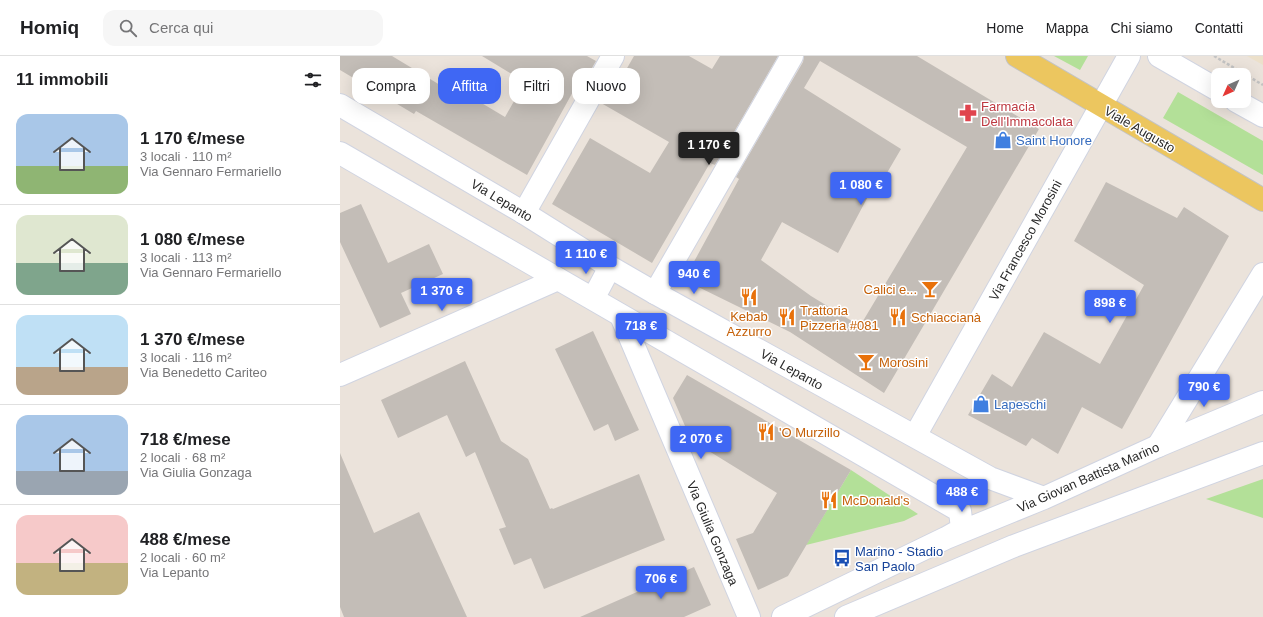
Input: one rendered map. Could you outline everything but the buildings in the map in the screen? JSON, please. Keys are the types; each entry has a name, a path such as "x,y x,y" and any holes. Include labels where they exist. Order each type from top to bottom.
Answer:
{"main road":[{"name":"Viale Augusto","path":"1017,56 1263,200"}],"street":[{"path":"524,213 613,56"},
{"path":"655,293 792,56"},
{"name":"Via Francesco Morosini","path":"915,436 1129,56"},
{"path":"1159,56 1211,86"},
{"name":"Via Lepanto","path":"340,105 524,213 610,267 655,293 990,478 1044,498"},
{"path":"1249,108 1263,116"},
{"path":"340,153 960,511 962,529 946,538"},
{"path":"593,299 610,267"},
{"path":"1158,446 1263,274"},
{"path":"340,375 558,279"},
{"name":"Via Giulia Gonzaga","path":"621,316 749,617"},
{"name":"Via Giovan Battista Marino","path":"783,617 946,538 1044,498 1158,446 1263,402"},
{"path":"846,617 1014,546 1263,453"}],"path":[{"path":"1214,56 1263,85"}],"shaded area":[{"path":"1247,56 1263,56 1263,65"}],"green space":[{"path":"1054,56 1088,56 1080,70"},
{"path":"1178,92 1263,141 1263,175 1163,118"},
{"path":"851,470 918,514 904,521 806,545"},
{"path":"1263,479 1263,518 1206,499"}],"place":[{"name":"Farmacia Dell'Immacolata","path":"968,113"},
{"name":"Saint Honore","path":"1003,140"},
{"name":"Calici e...","path":"930,289"},
{"name":"Kebab Azzurro","path":"749,297"},
{"name":"Trattoria Pizzeria #081","path":"787,317"},
{"name":"Schiaccianà","path":"898,317"},
{"name":"Morosini","path":"866,362"},
{"name":"Lapeschi","path":"981,404"},
{"name":"'O Murzillo","path":"766,432"},
{"name":"McDonald's","path":"829,500"},
{"name":"Marino - Stadio San Paolo","path":"842,558"}]}
